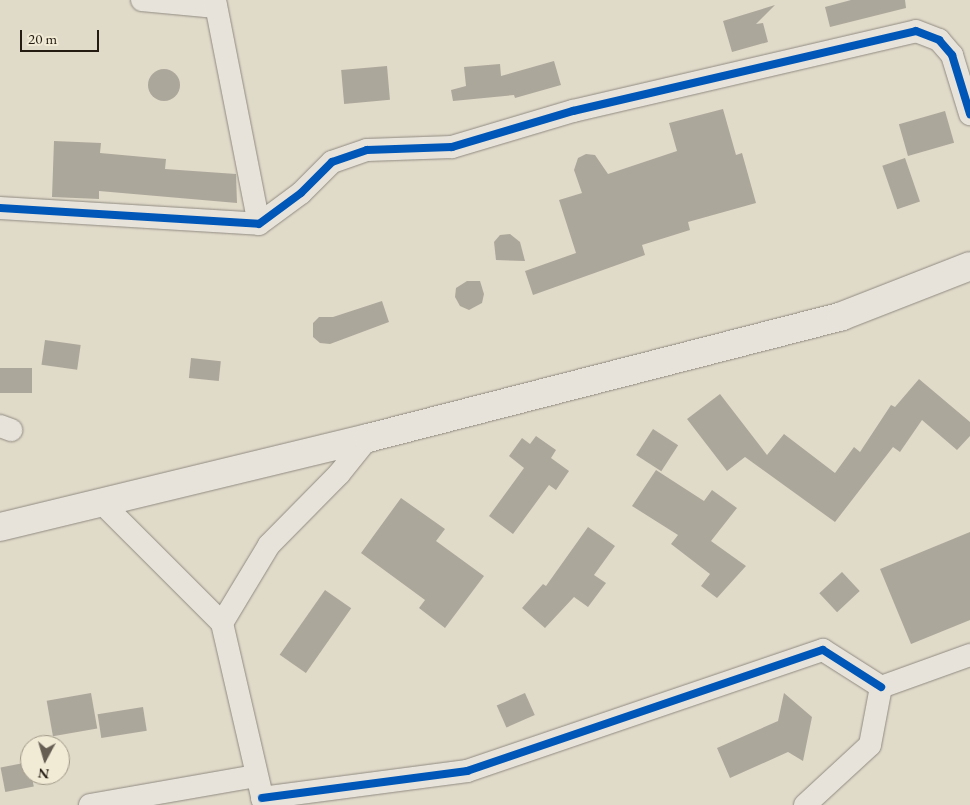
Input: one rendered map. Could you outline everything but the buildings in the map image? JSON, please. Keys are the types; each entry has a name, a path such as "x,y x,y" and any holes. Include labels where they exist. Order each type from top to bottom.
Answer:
{"main road":[{"path":"0,527 102,504 247,465 368,438 842,316 970,266"}],"street":[{"path":"142,0 216,4 240,115 259,224"},
{"path":"0,208 259,224 301,193 332,162 367,150 452,147 573,111 916,31 939,40 952,55 970,114"},
{"path":"222,623 269,545 339,474 368,438"},
{"path":"102,504 222,623 263,802 468,770 823,650 881,687"},
{"path":"881,687 970,655"},
{"path":"805,805 870,745 881,687"},
{"path":"90,805 256,776"}],"cycle path":[{"path":"0,208 259,224 301,193 332,162 367,150 452,147 573,111 916,31 939,40 952,55 970,114"},
{"path":"262,798 467,771 823,650 881,687"}]}
